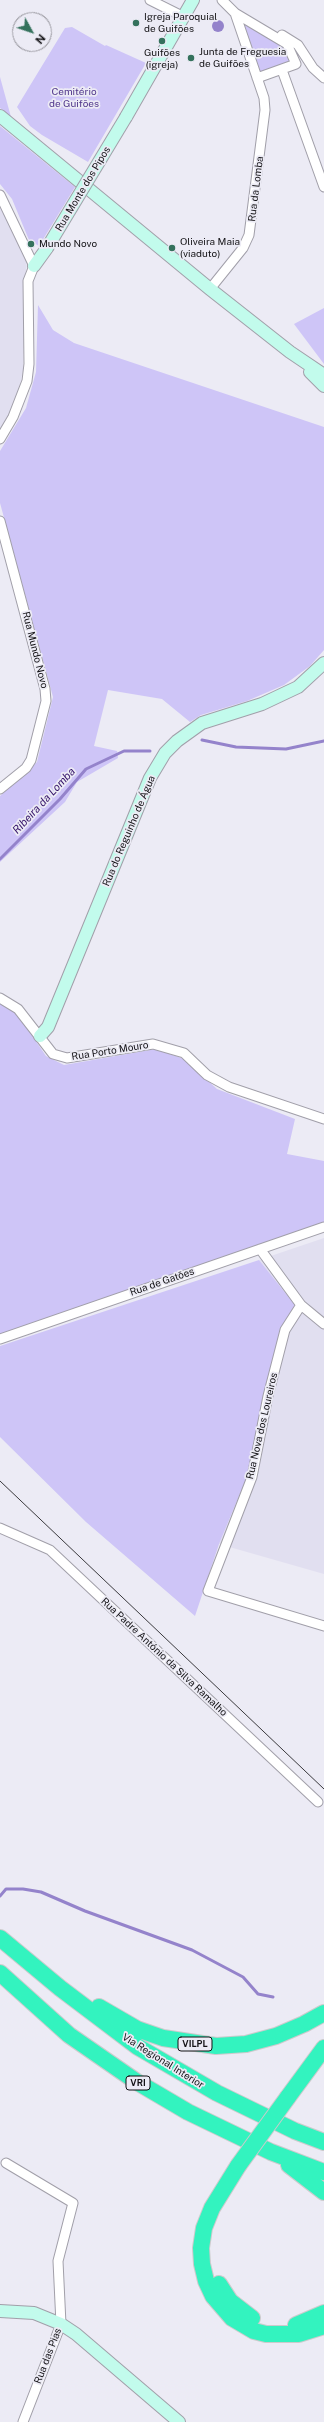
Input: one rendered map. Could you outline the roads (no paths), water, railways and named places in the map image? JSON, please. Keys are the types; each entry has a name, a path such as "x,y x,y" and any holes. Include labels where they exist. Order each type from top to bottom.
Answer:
{"highway":[{"name":"Via Regional Interior","path":"0,1938 71,1996 138,2047 178,2071 267,2118 324,2142"},
{"name":"VRI","path":"0,1973 69,2035 137,2082 188,2112 271,2152 324,2172"},
{"name":"VILPL","path":"71,1996 87,2000 137,2029 176,2042 202,2045 232,2045 261,2041 288,2032 324,2013"},
{"path":"324,2048 292,2099 212,2208 204,2228 201,2248 202,2264 206,2281 213,2296 232,2318 254,2331 266,2334 299,2334 324,2326"},
{"path":"292,2099 324,2064"},
{"path":"271,2152 324,2192"},
{"path":"242,2168 221,2212 214,2231 213,2264 222,2290 230,2301 248,2316 269,2324 296,2324 324,2313"}],"street":[{"path":"150,0 184,17"},
{"name":"Rua Monte dos Pipos","path":"0,439 13,417 27,381 29,364 28,281 34,266 47,248 126,117 193,0"},
{"path":"226,2 298,45 313,68 324,78"},
{"name":"Rua da Lomba","path":"210,289 243,248 252,226 265,110 258,78 234,13 226,2"},
{"path":"234,13 287,44 296,64 258,78"},
{"path":"282,70 324,187"},
{"path":"0,116 210,289 290,352 324,375"},
{"path":"0,195 34,266"},
{"path":"290,352 324,386"},
{"name":"Rua Mundo Novo","path":"0,521 43,681 46,701 31,760 26,768 0,789"},
{"name":"Rua do Reguinho de Água","path":"40,1036 48,1027 150,778 165,754 176,742 202,723 262,704 298,687 324,662"},
{"name":"Rua Porto Mouro","path":"0,998 18,1009 53,1054 67,1058 152,1044 184,1053 207,1075 229,1087 324,1119"},
{"name":"Rua de Gatões","path":"0,1339 324,1227"},
{"path":"260,1249 301,1305 324,1324"},
{"name":"Rua Nova dos Loureiros","path":"301,1305 285,1330 268,1396 252,1477 208,1591 324,1626"},
{"name":"Rua Padre António da Silva Ramalho","path":"0,1528 50,1550 318,1802"},
{"name":"Rua das Pias","path":"6,2163 73,2203 58,2261 61,2324 23,2422"},
{"path":"0,2311 34,2313 47,2317 61,2324 76,2334 179,2422"}],"waterway":[{"name":"Ribeira da Lomba","path":"202,740 236,747 286,749 324,741"},
{"name":"Ribeira da Lomba","path":"0,859 60,799 86,769 124,751 150,751"},
{"path":"0,1896 6,1889 23,1889 41,1892 85,1911 192,1950 243,1977 258,1994 273,1997"}],"tram line":[{"path":"0,1481 324,1789"}],"place":[{"name":"Igreja Paroquial de Guifões","path":"136,23"},
{"name":"Guifões (igreja)","path":"162,41"},
{"name":"Junta de Freguesia de Guifões","path":"191,58"},
{"name":"Mundo Novo","path":"31,244"},
{"name":"Oliveira Maia (viaduto)","path":"172,248"}],"park label":[{"name":"Cemitério de Guifões","path":"74,98"}]}
